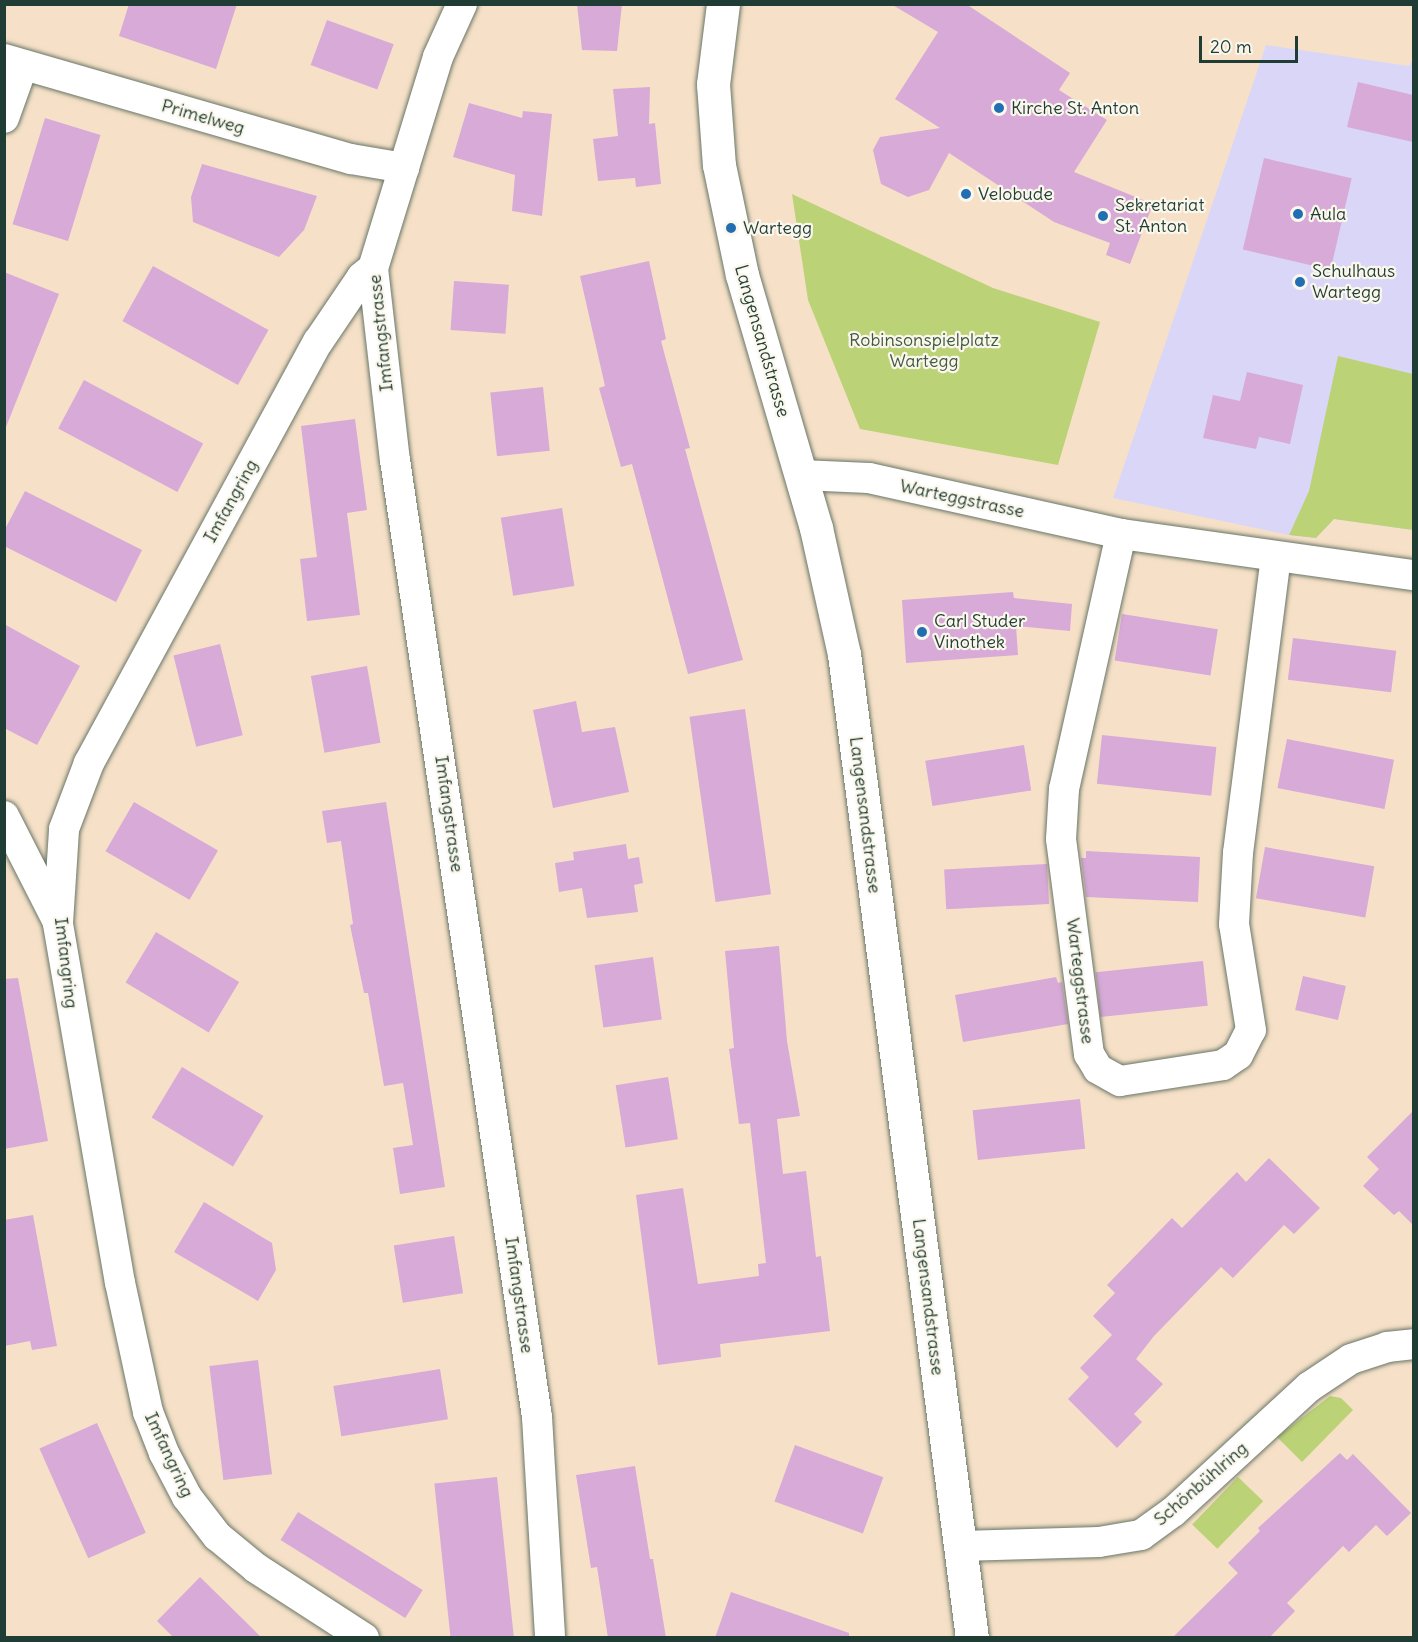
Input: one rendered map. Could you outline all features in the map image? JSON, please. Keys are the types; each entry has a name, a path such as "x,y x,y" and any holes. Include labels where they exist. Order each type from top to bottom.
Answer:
{"street":[{"name":"Imfangstrasse","path":"462,4 438,57 373,268 395,460 537,1417 550,1638"},
{"name":"Langensandstrasse","path":"723,4 713,84 719,165 741,275 801,475 844,654 972,1638"},
{"name":"Primelweg","path":"14,62 351,159 404,168"},
{"path":"4,118 14,62"},
{"name":"Imfangring","path":"364,1638 255,1568 217,1536 187,1497 164,1453 148,1412 120,1283 58,923 64,829 89,763 318,342 362,277 373,268"},
{"name":"Warteggstrasse","path":"801,475 869,478 1121,534 1276,558 1413,575"},
{"name":"Warteggstrasse","path":"1121,534 1064,789 1061,839 1089,1054 1098,1069 1120,1081 1223,1065 1238,1055 1251,1030 1234,924 1238,853 1276,558"},
{"path":"4,816 58,923"},
{"name":"Schönbühlring","path":"961,1546 1099,1542 1141,1534 1173,1512 1309,1387 1352,1359 1387,1347 1413,1344"}],"shaded area":[{"name":"Schulhaus Wartegg","path":"1266,45 1409,66 1413,59 1413,530 1334,519 1316,538 1289,535 1113,498"}],"green space":[{"name":"Robinsonspielplatz Wartegg","path":"792,194 993,288 1100,322 1058,465 860,429 808,300"},
{"path":"1338,356 1413,374 1413,530 1334,519 1316,538 1289,535 1309,491"},
{"path":"1330,1396 1341,1398 1353,1410 1302,1462 1277,1437"},
{"path":"1238,1477 1263,1501 1217,1549 1192,1524"}],"building":[{"path":"129,4 237,4 216,69 119,36"},
{"path":"577,4 622,4 617,51 582,50"},
{"name":"Kirche St. Anton","path":"891,4 966,4 1070,73 1059,90 1107,120 1074,172 1153,204 1130,264 1106,255 1110,243 1054,222 949,153 929,190 908,197 881,184 873,150 880,137 940,128 895,99 938,32"},
{"path":"327,20 394,44 377,89 311,65"},
{"path":"1358,82 1413,95 1413,142 1347,127"},
{"path":"650,87 649,124 655,123 661,184 636,187 635,178 598,181 593,139 618,136 613,89"},
{"path":"469,103 522,118 523,111 552,114 542,216 512,211 515,175 453,157"},
{"path":"45,118 100,135 68,241 13,224"},
{"name":"Aula","path":"1264,158 1352,178 1331,270 1243,250"},
{"path":"202,164 317,196 304,230 279,257 193,222 191,197"},
{"path":"649,261 666,339 661,341 690,448 685,449 743,660 688,674 632,464 621,467 599,388 605,386 580,276"},
{"path":"153,266 268,330 238,385 122,321"},
{"path":"4,272 59,294 6,427 4,427"},
{"path":"454,281 509,285 505,334 451,330"},
{"path":"1247,372 1303,385 1290,444 1259,437 1256,449 1203,438 1213,395 1240,401"},
{"path":"84,380 203,443 177,492 58,429"},
{"path":"543,387 550,451 497,456 490,393"},
{"path":"355,419 367,510 347,513 360,615 307,621 300,559 317,557 301,426"},
{"path":"25,491 142,550 116,602 4,546 4,531"},
{"path":"562,508 574,586 513,596 501,518"},
{"path":"1013,592 1014,598 1072,604 1070,631 1016,626 1018,655 906,663 902,600"},
{"path":"1122,614 1218,629 1210,676 1115,660"},
{"path":"4,624 80,666 37,745 4,728"},
{"path":"1293,638 1396,651 1391,692 1288,680"},
{"path":"220,644 243,735 196,747 173,656"},
{"path":"367,666 381,743 324,753 311,676"},
{"path":"576,701 582,732 615,727 629,792 553,808 533,710"},
{"path":"745,709 771,894 716,902 690,717"},
{"path":"1102,735 1216,747 1211,796 1097,784"},
{"path":"1287,739 1394,760 1384,809 1277,788"},
{"path":"1024,745 1031,790 932,806 925,761"},
{"path":"134,802 218,850 190,900 106,851"},
{"path":"386,802 445,1187 400,1194 393,1148 413,1145 403,1083 384,1086 368,993 364,993 350,925 353,924 341,841 327,843 322,811"},
{"path":"626,844 628,859 639,857 643,883 634,885 638,912 587,918 582,888 559,892 555,863 574,860 573,852"},
{"path":"1265,847 1374,866 1365,917 1256,898"},
{"path":"1086,851 1200,857 1198,902 1086,897 1081,858 1086,858"},
{"path":"1047,864 1049,904 946,909 944,869"},
{"path":"156,932 239,982 209,1033 126,983"},
{"path":"779,946 787,1041 800,1116 777,1119 783,1174 806,1171 816,1257 821,1256 830,1331 720,1344 721,1357 658,1365 636,1195 683,1188 698,1284 759,1276 758,1264 766,1263 750,1123 739,1124 729,1049 734,1048 725,951"},
{"path":"653,957 662,1019 603,1028 595,965"},
{"path":"1203,961 1208,1006 1100,1017 1096,972"},
{"path":"1303,976 1346,986 1338,1020 1295,1010"},
{"path":"1056,977 1058,983 1062,982 1068,1024 963,1042 955,995"},
{"path":"18,978 48,1141 4,1149 4,979"},
{"path":"182,1067 263,1116 233,1167 152,1118"},
{"path":"668,1077 678,1139 626,1148 616,1085"},
{"path":"1080,1099 1085,1149 978,1160 973,1110"},
{"path":"1413,1111 1413,1225 1399,1211 1394,1215 1363,1186 1379,1169 1367,1157"},
{"path":"1269,1158 1320,1208 1294,1234 1284,1225 1233,1278 1221,1267 1154,1336 1136,1359 1163,1384 1134,1414 1142,1422 1117,1448 1068,1399 1089,1377 1080,1368 1112,1335 1093,1316 1115,1293 1107,1285 1172,1218 1182,1228 1237,1172 1246,1182"},
{"path":"204,1202 272,1243 276,1270 258,1301 174,1252"},
{"path":"33,1215 57,1346 32,1350 30,1341 4,1346 4,1220"},
{"path":"454,1236 463,1293 403,1303 394,1246"},
{"path":"258,1360 272,1474 223,1480 209,1366"},
{"path":"440,1369 448,1419 341,1436 333,1386"},
{"path":"97,1423 146,1533 88,1558 39,1449"},
{"path":"795,1445 883,1477 863,1534 774,1501"},
{"path":"1340,1453 1347,1460 1353,1454 1411,1513 1387,1536 1376,1525 1349,1552 1343,1546 1287,1603 1295,1611 1269,1638 1172,1638 1238,1573 1228,1563 1260,1531 1258,1528"},
{"path":"635,1466 666,1638 608,1638 597,1567 591,1568 576,1475"},
{"path":"497,1477 514,1638 451,1638 434,1484"},
{"path":"298,1512 423,1590 405,1618 281,1540"},
{"path":"200,1577 262,1638 174,1638 157,1621"},
{"path":"731,1592 849,1633 849,1638 715,1638"}],"place":[{"name":"Kirche St. Anton","path":"999,108"},
{"name":"Velobude","path":"966,194"},
{"name":"Aula","path":"1298,214"},
{"name":"Sekretariat St. Anton","path":"1103,216"},
{"name":"Wartegg","path":"731,228"},
{"name":"Schulhaus Wartegg","path":"1300,282"},
{"name":"Carl Studer Vinothek","path":"922,632"}]}
